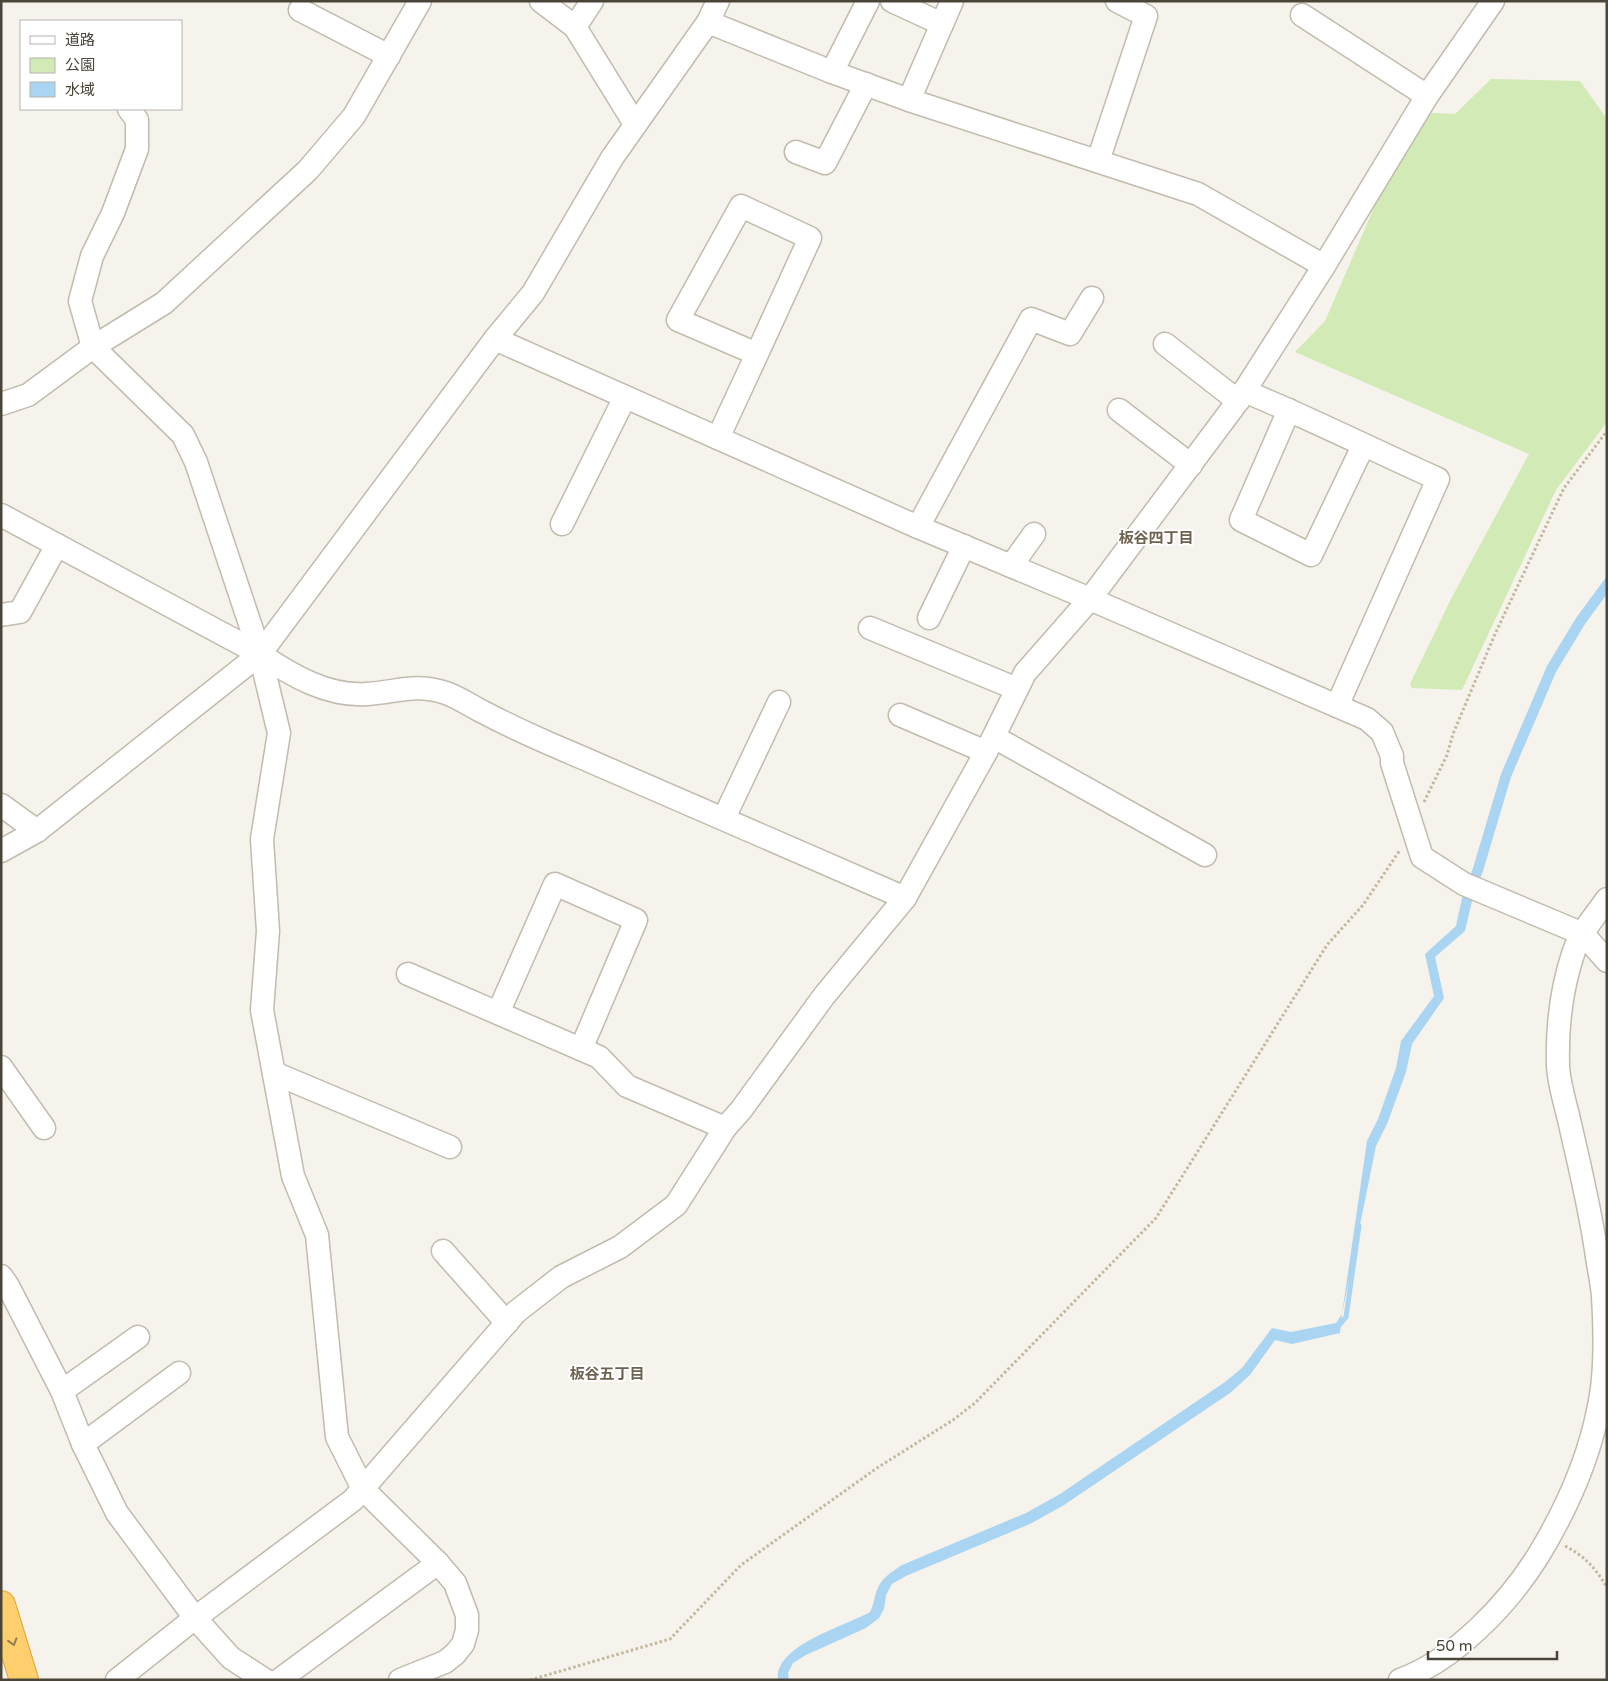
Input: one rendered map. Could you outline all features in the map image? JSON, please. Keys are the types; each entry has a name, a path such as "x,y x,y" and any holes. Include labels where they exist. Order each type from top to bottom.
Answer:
{"highway":[{"path":"1,1605 24,1680"}],"street":[{"path":"1,404 28,395 93,347 164,303 308,170 354,116 420,1"},
{"path":"542,1 575,27 635,124"},
{"path":"575,27 592,1"},
{"path":"1,851 37,831 260,654 496,339 533,294 612,158 708,22 718,1"},
{"path":"832,72 868,1"},
{"path":"892,1 942,24"},
{"path":"909,100 952,1"},
{"path":"1098,161 1146,16 1118,1"},
{"path":"118,1680 195,1618 353,1500 516,1312 561,1278 620,1247 676,1205 724,1128 741,1110 824,996 905,898 990,744 1025,673 1090,599 1241,396 1324,266 1427,96 1493,1"},
{"path":"300,10 389,56"},
{"path":"1302,15 1427,96"},
{"path":"708,22 832,72 909,100 1198,194 1324,266"},
{"path":"796,152 825,163 866,84"},
{"path":"130,110 137,120 137,149 113,213 92,256 80,301 93,347 183,435 196,462 260,654 279,733 262,839 268,931 262,1010 293,1176 317,1235 338,1437 363,1489 456,1583 467,1615 467,1630 463,1644 455,1654 445,1662 400,1680"},
{"path":"718,438 810,238 740,206 678,320 756,354"},
{"path":"918,527 1031,318 1070,334 1092,298"},
{"path":"496,339 918,527 1090,599 1367,720 1382,732 1392,756 1392,764 1422,857 1472,887 1583,934 1607,961"},
{"path":"1164,344 1241,396 1289,410 1363,446 1438,479 1338,706"},
{"path":"562,524 625,397"},
{"path":"1120,410 1191,465"},
{"path":"1289,410 1241,520 1312,555 1363,446"},
{"path":"1,515 260,654 302,679 345,694 369,694 397,689 423,688 448,693 517,730 905,898"},
{"path":"1011,566 1034,534"},
{"path":"1,616 20,612 57,545"},
{"path":"929,618 964,546"},
{"path":"870,628 1017,689"},
{"path":"724,818 779,702"},
{"path":"900,715 990,744 1205,855"},
{"path":"1,805 37,831"},
{"path":"498,1013 555,884 636,920 581,1049"},
{"path":"1400,1680 1437,1661 1474,1633 1502,1605 1530,1569 1550,1536 1586,1459 1600,1405 1604,1360 1603,1296 1592,1222 1558,1066 1559,1022 1574,951 1583,934 1607,899"},
{"path":"408,974 599,1057 627,1086 724,1128"},
{"path":"1,1067 44,1128"},
{"path":"274,1073 450,1147"},
{"path":"443,1250 507,1323"},
{"path":"1,1276 62,1391 83,1444 117,1513 195,1618 231,1658 265,1680"},
{"path":"62,1391 138,1337"},
{"path":"83,1444 179,1373"},
{"path":"279,1680 438,1563"}],"path":[{"path":"530,1680 670,1639 741,1565 877,1468 975,1403 1156,1218 1327,944 1363,905 1403,844 1447,755 1453,734 1495,634 1564,488 1607,431"},
{"path":"1550,1536 1582,1555 1595,1568 1607,1587"}],"green space":[{"path":"1491,79 1580,81 1607,119 1607,422 1556,490 1462,690 1412,688 1410,684 1451,599 1529,454 1295,352 1325,321 1379,196 1410,137 1432,113 1455,114"}],"water":[{"path":"1607,576 1607,594 1585,624 1556,672 1511,777 1472,901 1465,931 1435,957 1444,998 1412,1044 1406,1072 1387,1124 1376,1146 1342,1314 1367,1141 1378,1119 1396,1068 1401,1041 1434,996 1425,954 1456,926 1462,898 1501,774 1547,666 1576,618"},
{"path":"1342,1314 1340,1333 1292,1344 1275,1340 1250,1375 1230,1393 1064,1505 1030,1524 906,1576 892,1584 886,1595 884,1609 879,1618 866,1628 806,1655 793,1663 788,1673 789,1680 778,1680 780,1668 787,1657 799,1647 829,1630 870,1612 877,1590 882,1582 902,1565 1026,1513 1060,1494 1225,1382 1242,1368 1272,1328 1291,1332 1336,1323"}],"waterway":[{"path":"1337,1328 1346,1317 1359,1226"}],"district":[{"name":"板谷四丁目","path":"1156,538"},
{"name":"板谷五丁目","path":"607,1374"}]}
